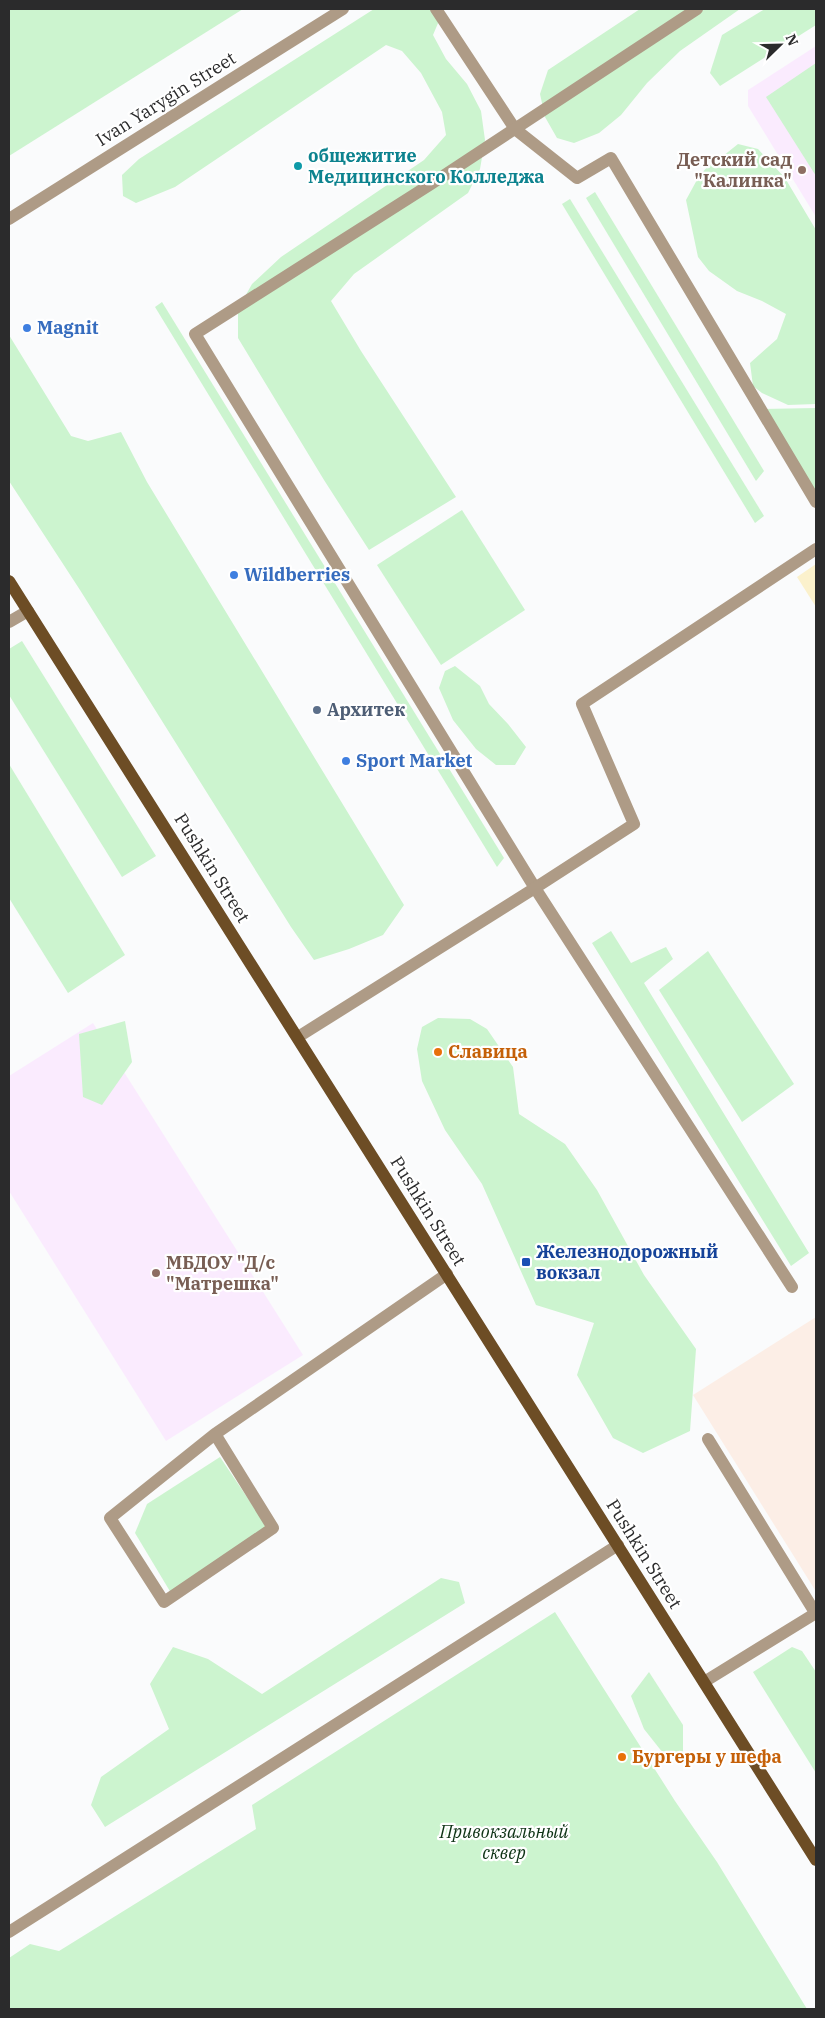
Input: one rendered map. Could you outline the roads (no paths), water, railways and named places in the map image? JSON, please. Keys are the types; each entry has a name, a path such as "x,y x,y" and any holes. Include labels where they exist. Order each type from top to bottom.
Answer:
{"main road":[{"name":"Pushkin Street","path":"9,581 816,1860"}],"street":[{"name":"Ivan Yarygin Street","path":"9,219 342,9"},
{"path":"436,9 515,129 577,178 611,158 816,502"},
{"path":"697,9 515,129 195,334 535,888 792,1287"},
{"path":"298,1037 634,824 582,704 816,549"},
{"path":"9,622 28,611"},
{"path":"214,1434 273,1528 164,1602 110,1518 214,1434 447,1274"},
{"path":"704,1682 816,1613 708,1439"},
{"path":"9,1932 618,1545"}],"place":[{"name":"общежитие Медицинского Колледжа","path":"298,166"},
{"name":"Детский сад \"Калинка\"","path":"802,170"},
{"name":"Magnit","path":"27,328"},
{"name":"Wildberries","path":"234,575"},
{"name":"Архитек","path":"317,710"},
{"name":"Sport Market","path":"346,761"},
{"name":"Славица","path":"438,1052"},
{"name":"Железнодорожный вокзал","path":"526,1262"},
{"name":"МБДОУ \"Д/с \"Матрешка\"","path":"156,1273"},
{"name":"Бургеры у шефа","path":"622,1757"}],"park label":[{"name":"Привокзальный сквер","path":"504,1842"}]}
